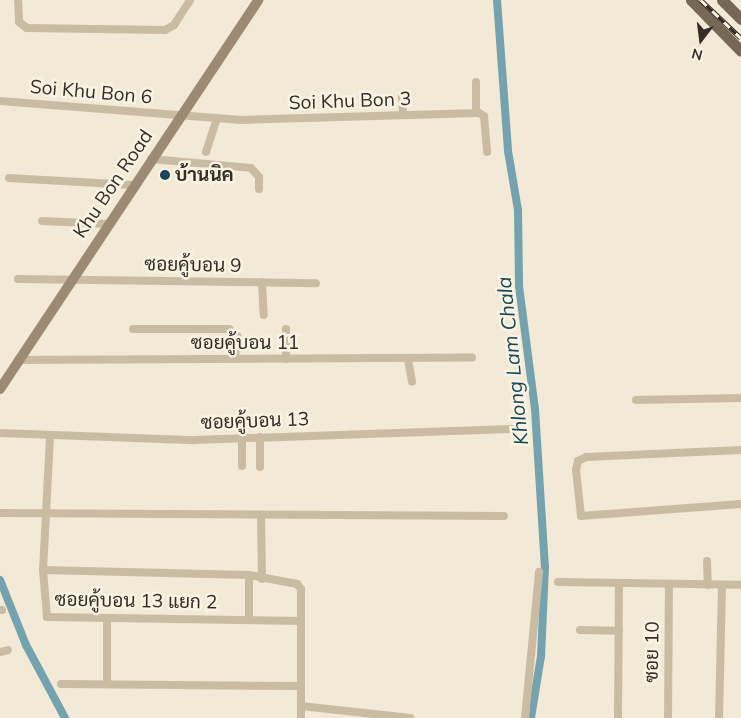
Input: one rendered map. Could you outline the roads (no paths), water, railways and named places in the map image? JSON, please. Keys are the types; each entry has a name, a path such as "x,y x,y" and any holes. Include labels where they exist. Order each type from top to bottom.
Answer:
{"main road":[{"name":"Khu Bon Road","path":"0,389 69,280 258,0"},
{"path":"690,0 741,51"},
{"path":"722,0 741,19"}],"street":[{"path":"18,0 19,22 27,28 165,30 174,25 190,0"},
{"path":"476,82 476,113 484,116 487,152"},
{"path":"402,95 403,115"},
{"name":"Soi Khu Bon 6","path":"0,101 180,117"},
{"name":"Soi Khu Bon 3","path":"180,117 476,113"},
{"path":"206,152 217,118"},
{"path":"151,159 251,168 259,177 260,189"},
{"path":"10,178 133,184"},
{"path":"42,221 108,224"},
{"name":"ซอยคู้บอน 9","path":"18,279 316,283"},
{"path":"262,282 264,314"},
{"path":"133,329 229,329 237,336 235,359"},
{"path":"286,329 286,359"},
{"path":"408,358 412,382"},
{"name":"ซอยคู้บอน 11","path":"18,360 472,358"},
{"path":"636,400 741,398"},
{"name":"ซอยคู้บอน 13","path":"0,434 195,440 512,429"},
{"name":"ซอยคู้บอน 13 แยก 2","path":"50,436 43,570 47,618 300,621"},
{"path":"242,437 242,466"},
{"path":"260,437 260,467"},
{"path":"741,450 663,451 578,460 578,510 581,516 741,504"},
{"path":"0,513 504,516"},
{"path":"261,515 262,580"},
{"path":"707,562 708,585"},
{"path":"43,570 249,575 262,580 297,584 301,588 301,718"},
{"path":"525,718 539,572"},
{"path":"249,575 249,619"},
{"path":"558,582 670,586 741,585"},
{"path":"618,718 619,585"},
{"path":"719,718 722,585"},
{"name":"ซอย 10","path":"668,718 670,586"},
{"path":"107,684 108,619"},
{"path":"580,630 619,631"},
{"path":"61,684 301,686"},
{"path":"301,706 410,718"}],"waterway":[{"name":"Khlong Lam Chala","path":"497,0 508,151 518,210 519,286 535,409 545,566 541,656 531,718"},
{"path":"0,580 26,645 65,718"}],"railway":[{"path":"701,0 741,38"}],"place":[{"name":"บ้านนิค","path":"165,175"}]}
